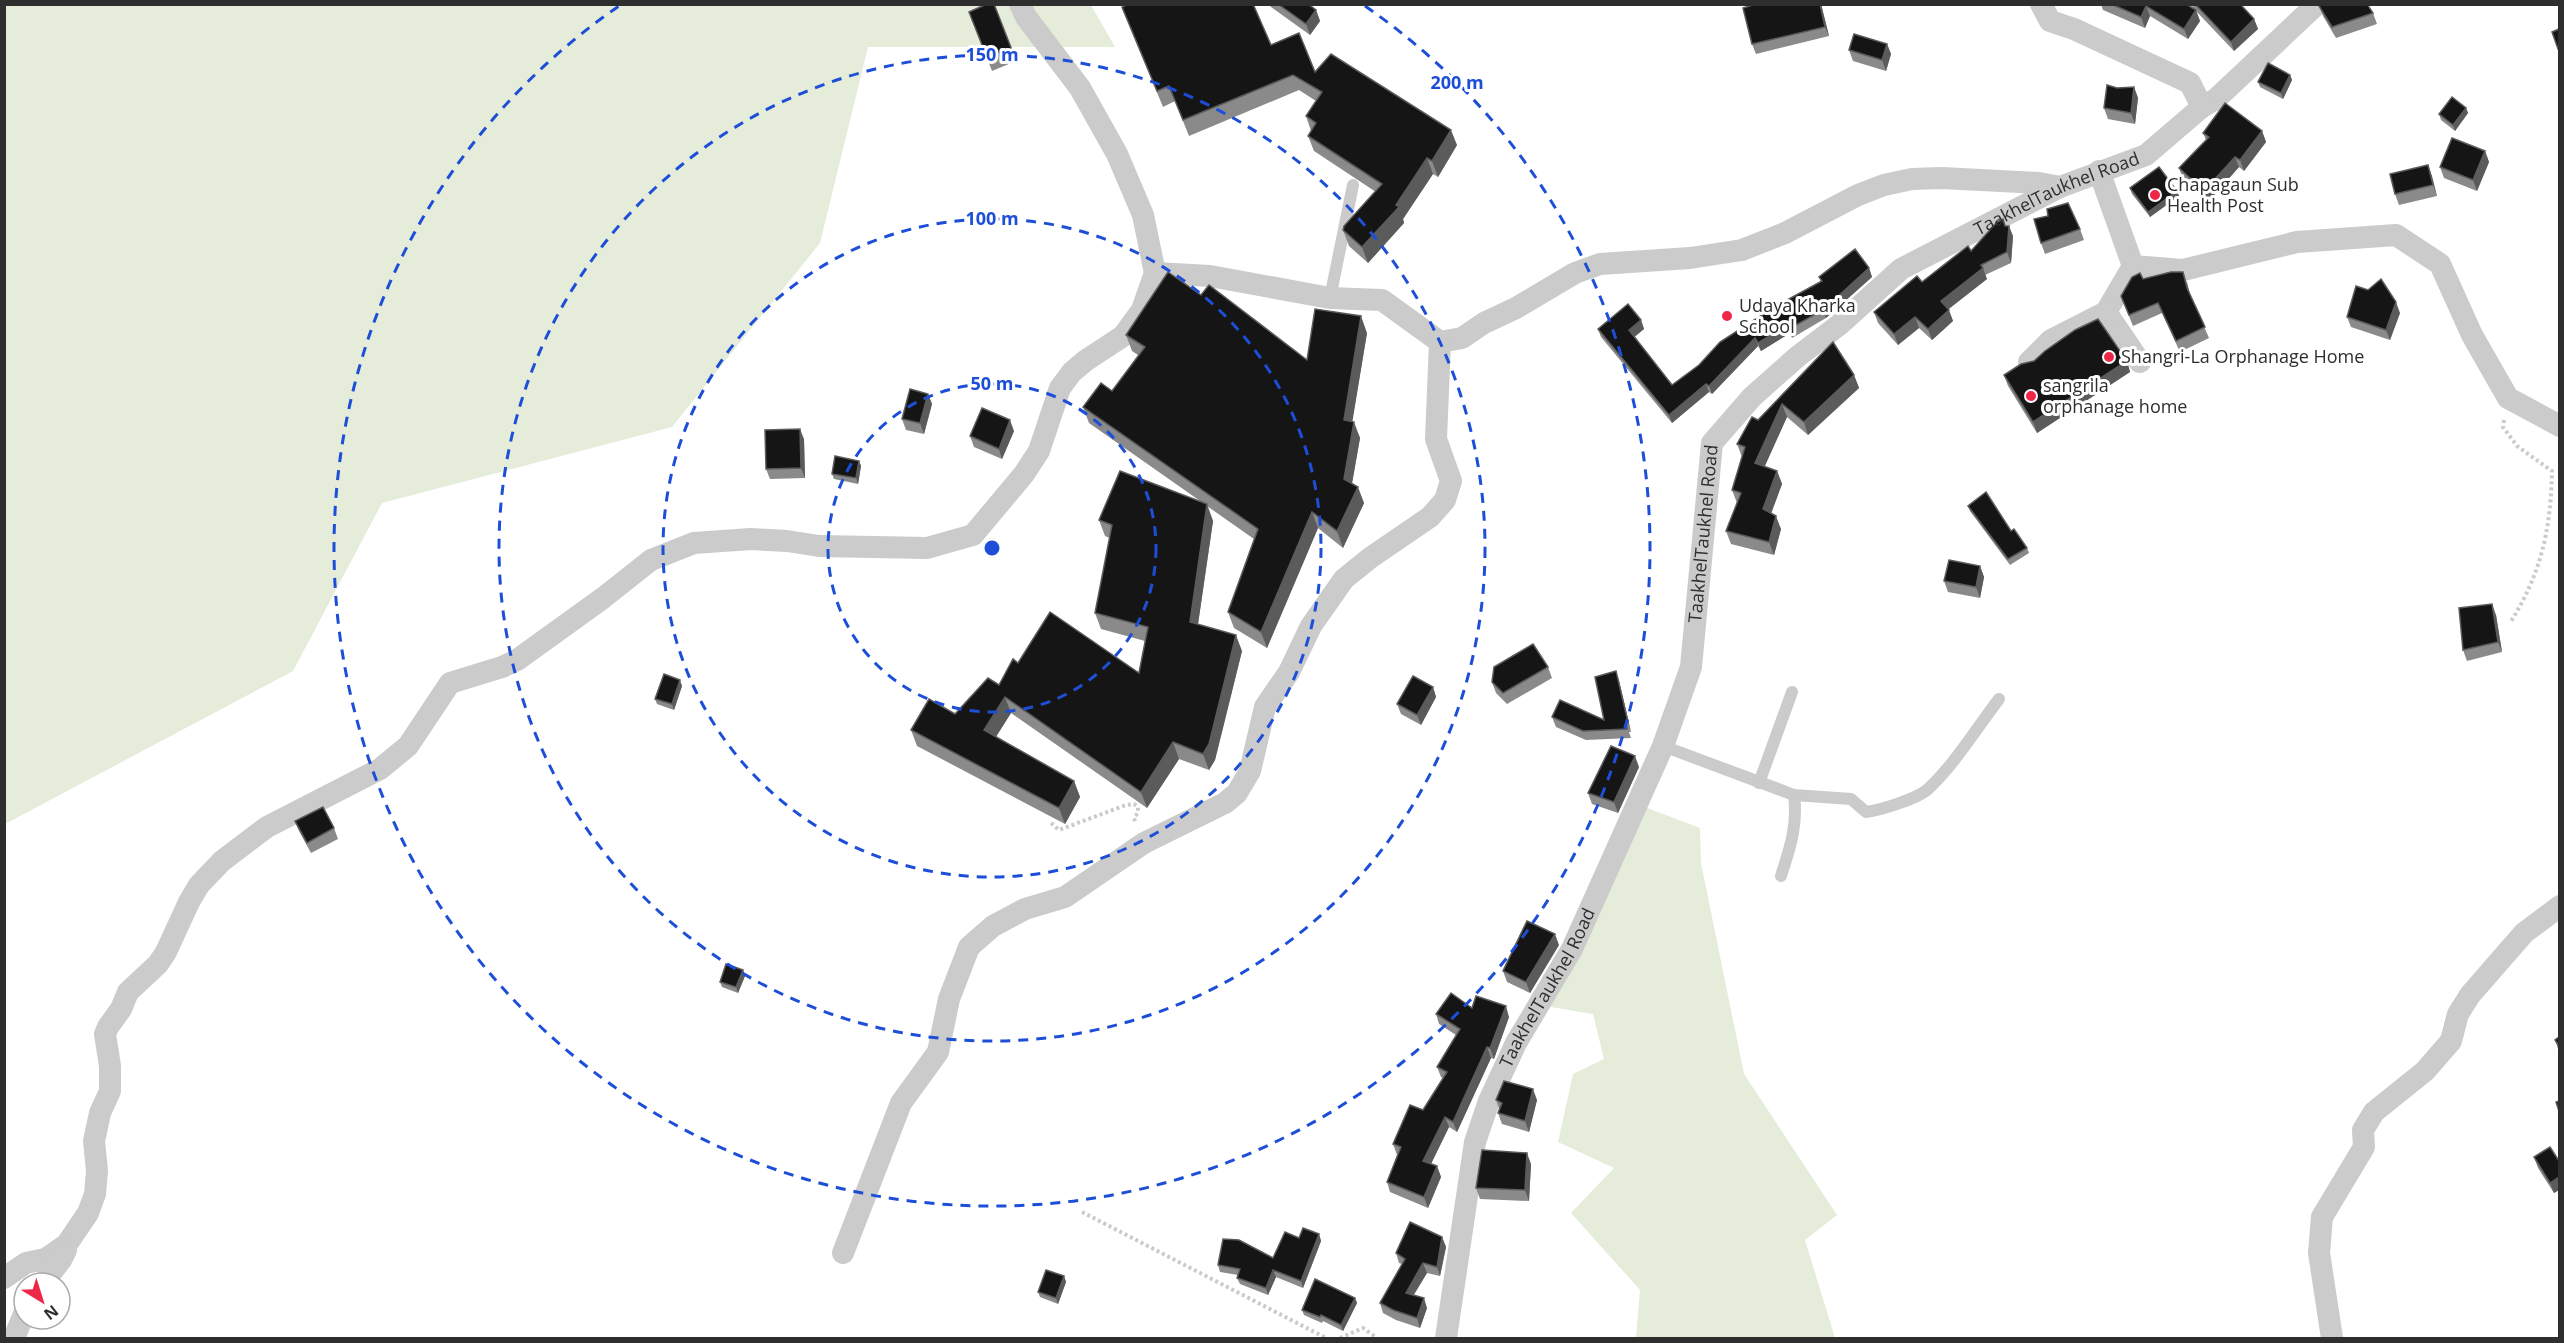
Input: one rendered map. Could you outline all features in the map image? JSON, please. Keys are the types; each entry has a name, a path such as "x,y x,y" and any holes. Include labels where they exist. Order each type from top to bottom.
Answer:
{"street":[{"path":"4,1278 26,1263 45,1259 67,1244 84,1221 95,1194 97,1171 94,1141 100,1113 110,1091 111,1066 105,1034 121,1009 128,992 158,964 173,941 194,894 222,861 273,823 380,769 408,746 450,683 465,677 487,673 517,660 651,560 694,543 751,539 819,546 927,548 973,535 1024,474 1040,451 1060,388 1072,372 1085,361 1123,336 1142,310 1155,273 1143,215 1117,154 1080,88 1026,17 1020,4"},
{"path":"2041,4 2050,21 2190,83 2202,107"},
{"name":"TaakhelTaukhel Road","path":"1446,1338 1475,1142 1489,1101 1516,1043 1572,949 1663,746 1691,667 1712,443 1752,397 1797,357 1839,325 1901,268 2060,187 2146,155 2202,107 2216,99 2317,4"},
{"path":"2099,171 2133,266"},
{"path":"1155,273 1210,276 1330,298 1382,300 1440,342 1462,338 1575,273 1600,264 1690,258 1742,250 1785,233 1858,195 1884,185 1912,179 1942,178 2039,183 2060,187"},
{"path":"2133,266 2183,270 2296,242 2396,235 2440,264 2472,335 2508,398 2559,426"},
{"path":"2029,362 2051,340 2106,312 2133,266"},
{"path":"2106,312 2140,362"},
{"path":"843,1253 901,1103 938,1052 949,999 969,947 993,926 1025,909 1065,897 1144,843 1225,803 1237,794 1250,771 1265,707 1289,672 1311,626 1344,579 1378,552 1430,517 1445,500 1451,481 1436,439 1440,342"},
{"path":"2332,1338 2319,1253 2322,1217 2364,1147 2363,1130 2374,1112 2426,1071 2451,1041 2458,1014 2470,995 2524,933 2559,906"},
{"path":"52,1271 61,1260 71,1237"}],"lane":[{"path":"1330,298 1353,185"},
{"path":"1759,783 1792,692"},
{"path":"1663,746 1794,795 1851,799 1866,812 1878,810 1925,791 1948,766 1999,699"},
{"path":"1781,876 1794,834 1796,815 1794,795"}],"path":[{"path":"2508,398 2503,427 2517,446 2552,471 2549,526 2543,552 2531,585 2510,623"},
{"path":"1051,823 1059,830 1134,804 1138,807 1138,813"},
{"path":"1082,1212 1326,1338"},
{"path":"1340,1338 1363,1328 1377,1338"}],"green space":[{"path":"5,5 1091,5 1115,47 868,47 820,243 672,427 382,503 293,671 5,824"},
{"path":"1642,806 1700,828 1701,863 1744,1074 1837,1215 1805,1240 1835,1338 1636,1338 1640,1290 1571,1213 1614,1168 1558,1142 1573,1074 1604,1059 1593,1014 1545,1006"}],"building":[{"path":"987,4 994,4 1012,50 988,60 969,12"},
{"path":"1128,4 1253,4 1271,45 1299,33 1315,72 1331,54 1451,130 1432,161 1427,158 1396,205 1399,207 1362,247 1343,230 1344,226 1382,184 1308,136 1316,123 1306,116 1322,92 1293,75 1183,120 1169,86 1157,91 1122,7"},
{"path":"1278,4 1308,4 1316,10 1306,24"},
{"path":"1756,4 1820,4 1825,27 1752,44 1743,8"},
{"path":"2111,4 2186,4 2196,10 2184,29 2146,6 2141,17"},
{"path":"2195,4 2240,4 2254,19 2231,42"},
{"path":"2320,4 2367,4 2373,13 2332,27 2319,6"},
{"path":"2559,29 2559,48 2558,49 2552,32"},
{"path":"1854,34 1887,44 1882,60 1849,50"},
{"path":"2268,63 2290,75 2281,93 2258,82"},
{"path":"2107,85 2117,88 2134,87 2131,113 2104,108"},
{"path":"2452,97 2466,108 2453,125 2439,114"},
{"path":"2225,103 2262,131 2240,160 2235,157 2204,191 2179,168 2209,137 2203,133"},
{"path":"2452,138 2485,151 2473,180 2440,167"},
{"path":"2428,165 2433,185 2395,194 2390,174"},
{"name":"Chapagaun Sub Health Post","path":"2159,167 2177,191 2148,212 2130,188"},
{"path":"2068,203 2080,229 2041,243 2034,219 2048,216 2047,209"},
{"path":"2003,219 2005,226 2009,226 2007,252 1981,265 1983,268 1941,301 1949,310 1928,329 1915,317 1894,334 1874,312 1917,276 1922,282 1968,246 1971,251 1997,222"},
{"path":"1855,249 1869,268 1823,310 1789,329 1787,325 1758,343 1755,338 1709,386 1706,384 1669,415 1598,329 1628,304 1641,320 1629,330 1672,385 1699,365 1720,342 1776,306 1822,281 1819,277"},
{"path":"1168,272 1201,295 1209,285 1307,360 1315,309 1361,316 1344,420 1354,422 1344,479 1358,487 1337,531 1312,512 1261,632 1228,612 1258,529 1083,407 1101,383 1112,391 1145,347 1126,335"},
{"path":"2171,272 2183,272 2187,288 2205,327 2176,341 2158,303 2129,315 2121,296 2132,277 2140,273 2143,279"},
{"path":"2381,279 2396,302 2386,330 2347,317 2356,286 2368,290"},
{"path":"2098,319 2127,361 2033,422 2004,375 2021,364 2034,361 2075,330"},
{"path":"1833,342 1854,375 1804,422 1782,404 1755,463 1777,471 1763,509 1776,516 1769,542 1726,531 1741,493 1732,490 1745,447 1737,444 1752,417 1758,420"},
{"path":"910,389 928,394 920,423 902,419"},
{"path":"982,408 1010,420 999,449 970,436"},
{"path":"800,429 801,468 766,469 765,430"},
{"path":"835,456 859,461 856,478 832,474"},
{"path":"1120,471 1207,504 1190,622 1236,635 1209,744 1203,754 1173,742 1141,792 1005,697 984,730 1074,781 1059,808 911,730 929,699 955,714 988,678 999,685 1013,659 1018,663 1050,612 1139,673 1148,627 1095,613 1112,525 1099,520"},
{"path":"1986,492 2011,531 2014,529 2027,548 2008,559 1968,506"},
{"path":"1949,560 1980,566 1976,587 1944,581"},
{"path":"2492,604 2498,642 2463,650 2459,608"},
{"path":"1533,644 1548,667 1503,693 1492,682 1494,667"},
{"path":"1616,671 1628,722 1626,722 1627,729 1583,731 1552,717 1560,700 1604,720 1595,677"},
{"path":"664,674 680,680 672,704 655,699"},
{"path":"1413,676 1433,687 1417,715 1397,704"},
{"path":"1611,746 1635,756 1614,802 1588,793"},
{"path":"323,807 334,828 307,843 295,821"},
{"path":"1527,921 1555,934 1526,982 1503,971"},
{"path":"726,964 743,970 736,987 720,982"},
{"path":"1451,993 1472,1008 1476,996 1506,1006 1490,1048 1487,1047 1453,1122 1445,1117 1423,1161 1437,1166 1424,1197 1387,1182 1401,1147 1393,1144 1410,1105 1423,1110 1447,1072 1437,1067 1460,1029 1436,1014"},
{"path":"1504,1081 1533,1089 1525,1121 1498,1113 1502,1103 1496,1100"},
{"path":"2550,1147 2559,1161 2559,1177 2550,1183 2534,1157"},
{"path":"1482,1150 1527,1153 1525,1190 1476,1188"},
{"path":"1410,1222 1442,1237 1437,1267 1423,1263 1406,1293 1424,1298 1417,1318 1380,1303 1405,1259 1396,1253"},
{"path":"1303,1228 1319,1234 1301,1281 1273,1270 1266,1288 1237,1278 1240,1269 1218,1265 1223,1239 1239,1240 1273,1258 1285,1232 1299,1238"},
{"path":"1046,1270 1064,1276 1056,1298 1038,1292"},
{"path":"1315,1279 1355,1298 1341,1325 1321,1315 1320,1317 1302,1310"}],"place":[{"name":"Chapagaun Sub Health Post","path":"2155,195"},
{"name":"Udaya Kharka School","path":"1727,316"},
{"name":"Shangri-La Orphanage Home","path":"2109,357"},
{"name":"sangrila orphanage home","path":"2031,396"}]}
